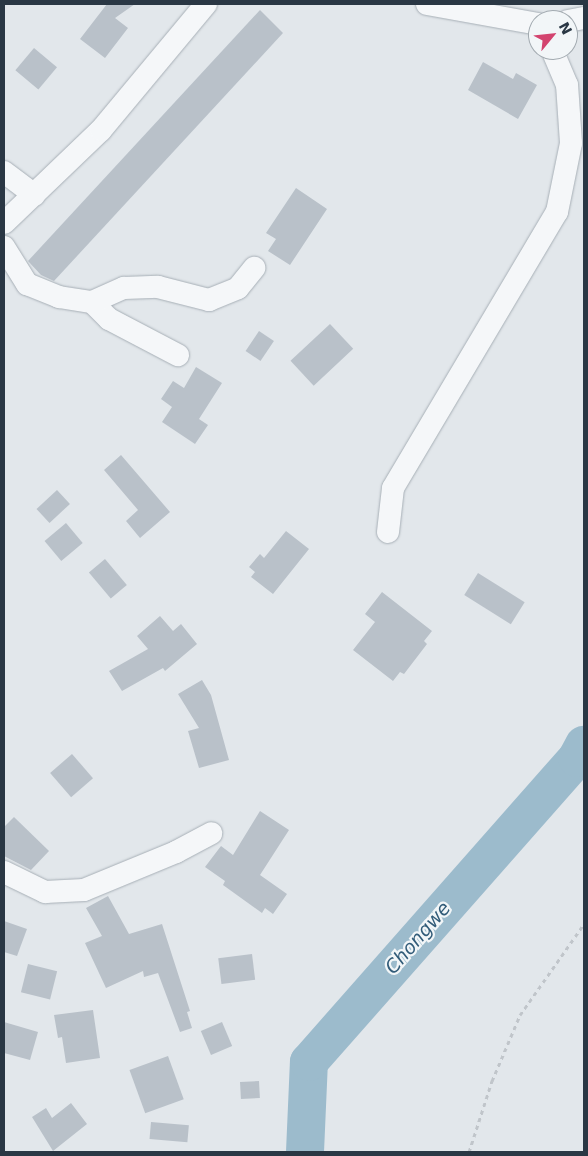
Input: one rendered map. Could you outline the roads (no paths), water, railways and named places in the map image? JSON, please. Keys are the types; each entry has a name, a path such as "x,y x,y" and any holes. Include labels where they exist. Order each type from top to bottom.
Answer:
{"street":[{"path":"4,223 100,130 206,4"},
{"path":"427,4 528,22"},
{"path":"388,532 393,488 557,212 571,143 567,85 556,60"},
{"path":"4,172 34,195"},
{"path":"4,247 27,284 59,297 92,302 124,288 158,287 208,300 238,288 254,268"},
{"path":"92,302 109,319 178,355"},
{"path":"4,872 45,892 84,890 168,855 210,833"}],"waterway":[{"name":"Chongwe","path":"305,1152 309,1062 577,758 584,745"}]}
